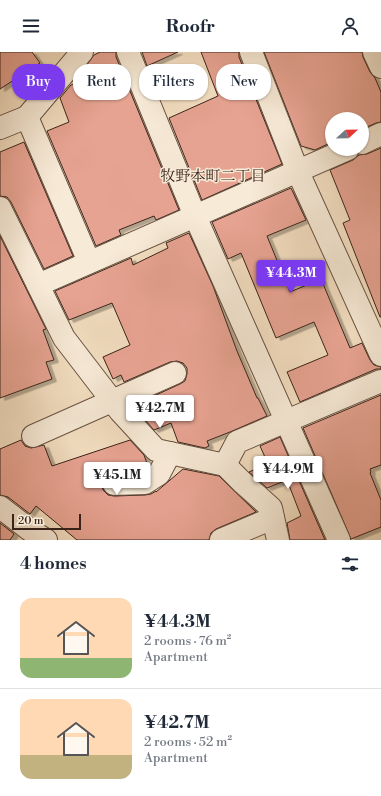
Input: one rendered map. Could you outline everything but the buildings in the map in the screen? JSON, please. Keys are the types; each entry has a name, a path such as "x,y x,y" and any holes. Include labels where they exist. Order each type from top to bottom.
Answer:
{"street":[{"path":"0,128 27,117 82,52"},
{"path":"128,52 195,216 339,540"},
{"path":"251,52 298,172 381,355"},
{"path":"374,52 381,67"},
{"path":"27,117 89,262"},
{"path":"369,140 381,134"},
{"path":"38,285 333,156"},
{"path":"0,208 64,338 112,401 156,450 225,465 271,508 278,540"},
{"path":"33,436 175,373"},
{"path":"225,465 236,442 381,381"},
{"path":"114,484 146,483 159,474 170,453"},
{"path":"0,507 30,530 46,540"},
{"path":"221,540 273,518"}],"district":[{"name":"牧野本町二丁目","path":"213,176"}]}
